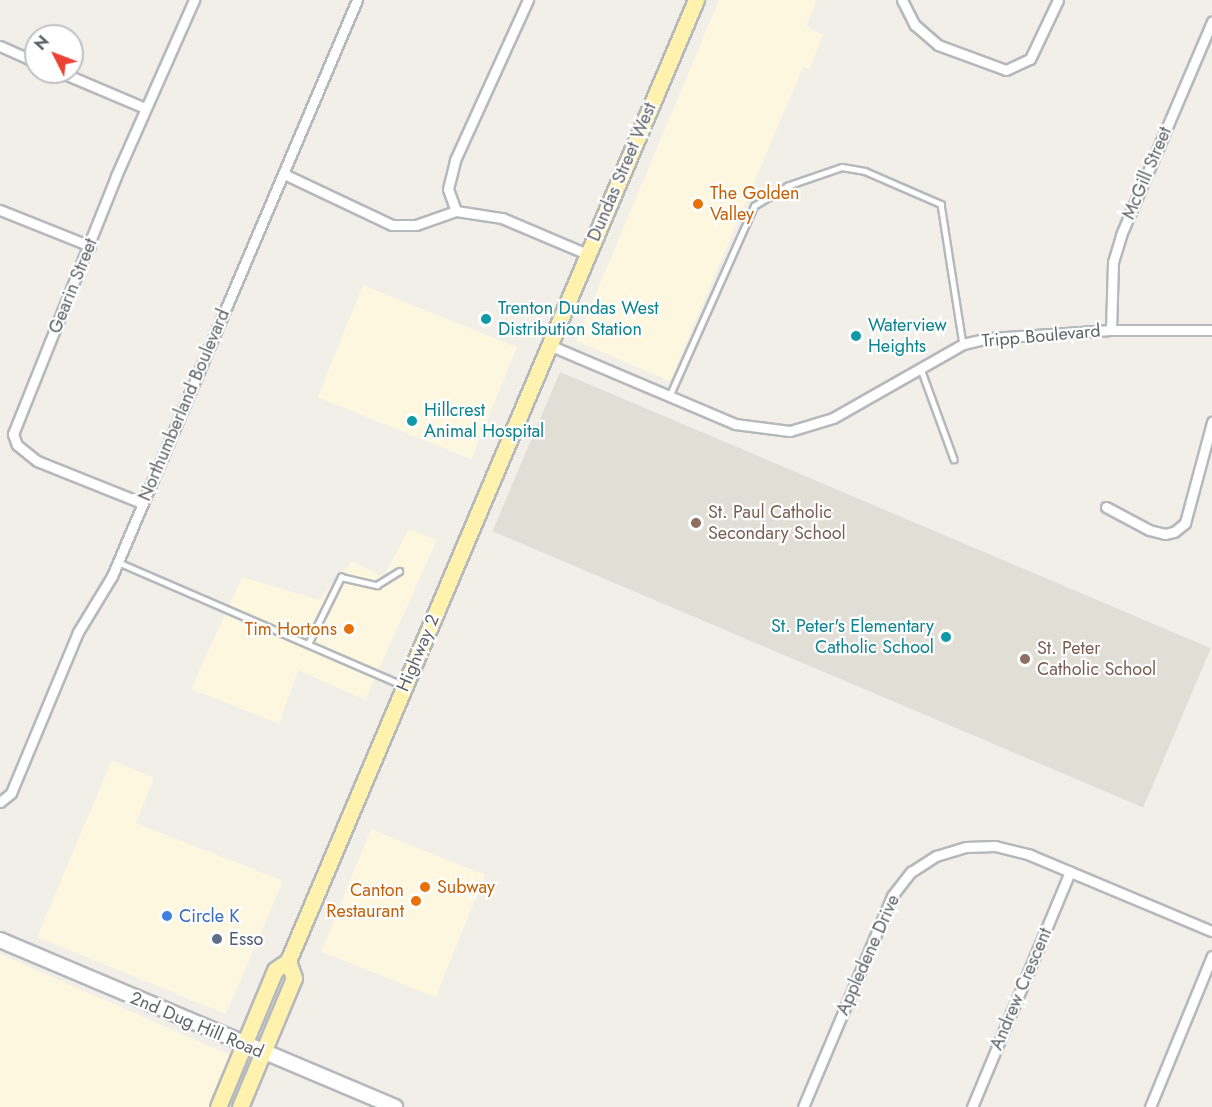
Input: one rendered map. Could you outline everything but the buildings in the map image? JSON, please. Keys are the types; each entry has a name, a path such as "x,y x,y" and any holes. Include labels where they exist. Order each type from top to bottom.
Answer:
{"main road":[{"name":"Dundas Street West","path":"549,345 696,0"},
{"name":"Highway 2","path":"218,1107 275,970 288,961 549,345"},
{"name":"Highway 2","path":"240,1107 294,978 288,961"}],"street":[{"name":"Gearin Street","path":"142,503 37,461 17,445 13,434 145,108 194,0"},
{"name":"Northumberland Boulevard","path":"0,802 11,793 78,632 118,561 357,0"},
{"path":"456,211 448,189 455,160 528,0"},
{"path":"902,0 915,25 938,45 1006,70 1030,59 1058,0"},
{"name":"McGill Street","path":"1111,330 1113,262 1121,235 1212,22"},
{"path":"0,46 24,57"},
{"path":"84,82 145,108"},
{"path":"284,174 392,225 416,225 456,211 502,218 587,254"},
{"path":"0,210 90,246"},
{"name":"Tripp Boulevard","path":"549,345 735,424 790,431 833,418 963,344 990,338 1111,330 1212,330"},
{"path":"1106,507 1149,530 1174,532 1185,522 1212,422"},
{"name":"Appledene Drive","path":"803,1107 892,896 911,872 936,856 956,850 995,846 1070,872 1212,931"},
{"name":"Andrew Crescent","path":"972,1107 1070,872"},
{"name":"2nd Dug Hill Road","path":"0,940 395,1107"},
{"path":"1150,1107 1212,956"}],"lane":[{"path":"669,397 754,206 787,186 842,167 865,171 941,204 963,344"},
{"path":"920,367 954,459"},
{"path":"118,561 404,686"},
{"path":"308,644 340,577 377,585 399,571"}],"shaded area":[{"path":"719,0 817,0 806,26 823,35 809,69 803,67 670,381 576,341"},
{"path":"363,285 517,347 472,459 318,397"},
{"path":"560,372 1211,648 1143,807 492,531"},
{"path":"409,529 437,540 365,700 298,670 279,724 191,689 242,577 319,600 352,561 383,577"},
{"path":"112,760 154,778 136,823 283,881 226,1014 37,937"},
{"path":"371,829 485,875 436,997 322,951"},
{"path":"0,954 232,1056 210,1107 0,1107"}],"place":[{"name":"The Golden Valley","path":"698,204"},
{"name":"Trenton Dundas West Distribution Station","path":"486,319"},
{"name":"Waterview Heights","path":"856,336"},
{"name":"Hillcrest Animal Hospital","path":"412,421"},
{"name":"St. Paul Catholic Secondary School","path":"696,523"},
{"name":"Tim Hortons","path":"349,629"},
{"name":"St. Peter's Elementary Catholic School","path":"946,637"},
{"name":"St. Peter Catholic School","path":"1025,659"},
{"name":"Subway","path":"425,887"},
{"name":"Canton Restaurant","path":"416,901"},
{"name":"Circle K","path":"167,916"},
{"name":"Esso","path":"217,939"}]}
